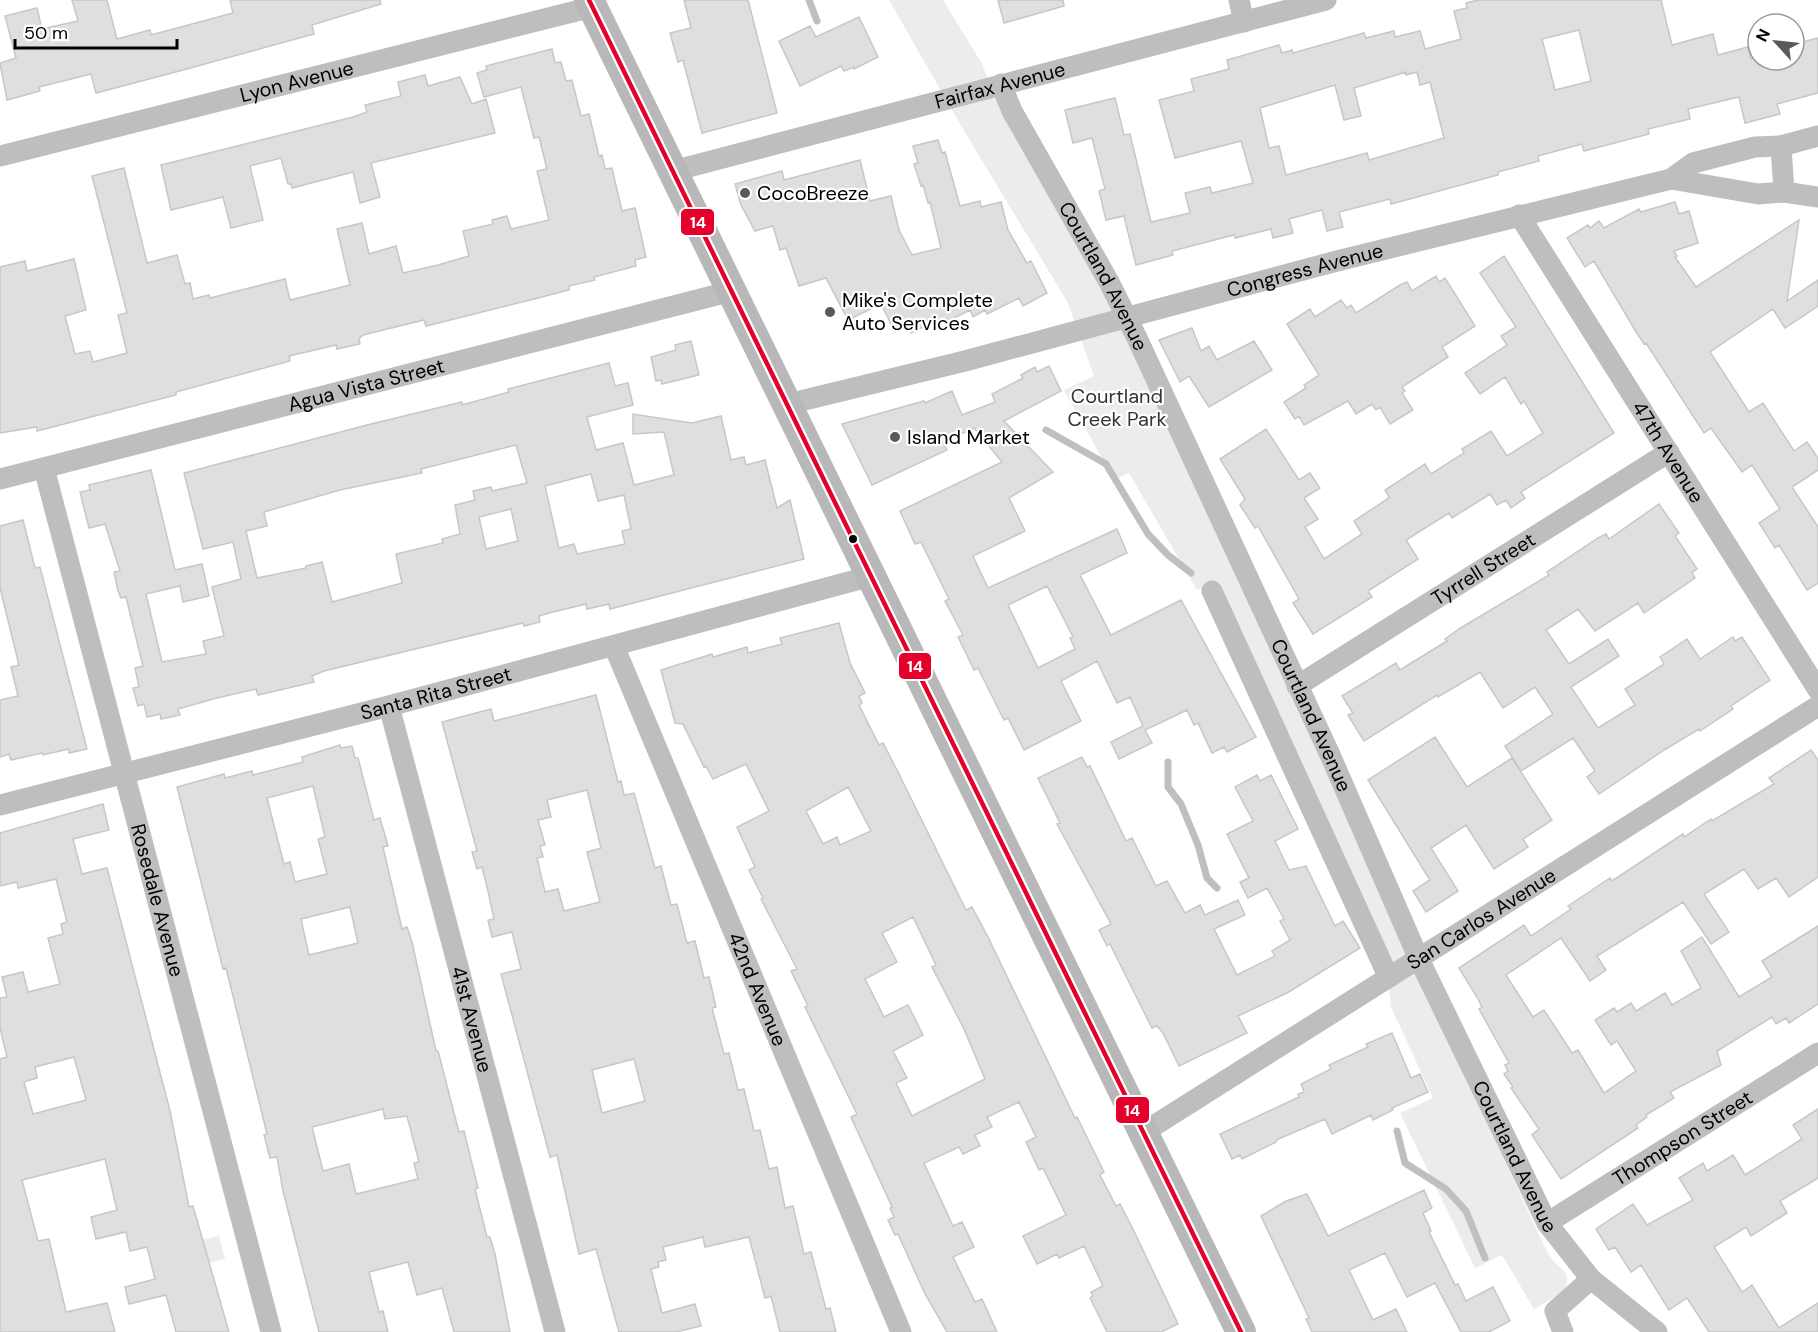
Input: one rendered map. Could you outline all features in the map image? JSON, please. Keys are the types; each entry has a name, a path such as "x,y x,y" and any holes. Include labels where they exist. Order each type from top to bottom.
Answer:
{"main road":[{"path":"591,4 1241,1332"}],"street":[{"path":"1239,0 1244,22"},
{"name":"Fairfax Avenue","path":"673,171 1326,0"},
{"name":"Lyon Avenue","path":"0,156 591,4"},
{"name":"Courtland Avenue","path":"1001,84 1012,111 1126,316 1190,449 1418,957 1547,1223 1591,1279 1657,1332"},
{"name":"Congress Avenue","path":"788,404 965,361 1126,316 1519,215 1671,179 1693,163 1755,147 1781,146 1818,136"},
{"path":"1781,146 1784,192"},
{"path":"1671,179 1758,194 1784,192 1818,197"},
{"name":"47th Avenue","path":"1519,215 1818,690"},
{"name":"Agua Vista Street","path":"0,479 732,291"},
{"name":"Tyrrell Street","path":"1297,686 1669,452"},
{"name":"Rosedale Avenue","path":"44,468 271,1332"},
{"name":"Santa Rita Street","path":"0,805 124,771 389,706 871,576"},
{"name":"Courtland Avenue","path":"1212,591 1388,975"},
{"name":"42nd Avenue","path":"614,646 901,1332"},
{"name":"41st Avenue","path":"389,706 555,1332"},
{"name":"San Carlos Avenue","path":"1144,1132 1388,975 1818,706"},
{"name":"Thompson Street","path":"1547,1223 1818,1053"},
{"path":"1563,1332 1555,1311 1591,1279"}],"green space":[{"name":"Courtland Creek Park","path":"889,0 943,0 981,62 1006,121 1043,179 1131,346 1539,1235 1551,1258 1566,1275 1565,1291 1534,1309 1502,1255 1475,1268 1400,1113 1433,1098 1391,1007 1385,948 1213,584 1197,590 1129,473 1114,480 1064,390 1094,376 1068,303 960,124"},
{"path":"219,1236 225,1259 208,1263 204,1243 192,1246 192,1242"}],"building":[{"path":"72,0 107,0 117,39 150,30 151,35 233,13 230,0 380,0 381,4 312,25 314,34 96,93 91,74 39,87 40,91 7,100 0,63 16,58 5,16 37,8 42,29 78,21"},
{"path":"684,0 748,0 777,113 702,133 683,60 678,62 670,33 691,28"},
{"path":"998,0 1063,0 1064,6 1004,23"},
{"path":"1478,0 1661,0 1672,45 1713,34 1718,55 1746,48 1746,72 1806,72 1806,41 1818,38 1818,93 1777,104 1780,114 1745,123 1739,97 1688,109 1690,119 1648,129 1649,134 1584,151 1582,144 1538,156 1539,161 1498,172 1498,175 1391,204 1390,199 1339,212 1343,227 1327,231 1322,210 1289,219 1293,233 1273,238 1271,229 1235,238 1234,235 1172,251 1173,255 1136,265 1124,216 1106,220 1099,191 1105,189 1092,138 1073,143 1065,110 1115,98 1124,135 1130,134 1151,222 1190,213 1185,193 1210,187 1212,193 1253,183 1241,141 1175,158 1159,100 1194,91 1191,79 1229,69 1227,60 1279,45 1282,53 1292,50 1293,53 1364,33 1366,38 1394,31 1395,37 1420,31 1425,49 1461,39 1454,11 1467,8 1466,3","holes":["1579,30 1591,81 1555,90 1542,39","1406,72 1406,75 1417,72 1420,85 1430,82 1444,138 1369,160 1367,153 1286,175 1279,146 1269,148 1260,108 1335,85 1344,120 1361,116 1354,88"]},
{"path":"859,17 878,57 854,69 854,67 844,71 841,66 800,86 779,41 810,26 816,37"},
{"path":"552,49 555,63 561,62 566,81 572,80 581,116 589,114 599,156 602,155 605,169 612,168 622,211 635,208 646,257 635,260 636,266 594,277 595,280 569,286 569,290 538,298 426,326 424,320 363,335 359,339 360,344 337,349 336,345 289,356 290,361 176,392 176,395 37,431 37,427 0,433 0,267 25,261 27,271 74,259 86,310 65,316 75,354 90,351 93,362 127,353 118,315 127,313 92,176 124,168 147,263 177,255 185,284 190,283 193,299 209,295 210,298 285,279 290,300 350,285 337,229 362,223 369,254 396,246 403,273 438,265 469,256 463,231 493,224 492,220 507,216 511,229 549,220 537,171 547,169 539,137 534,138 521,87 484,97 477,73 487,70 486,66"},
{"path":"425,75 428,86 460,77 472,104 486,99 495,133 371,163 380,197 360,203 353,172 292,188 291,184 288,184 281,158 250,166 263,220 231,228 223,197 171,210 161,165 353,117 367,112 365,105 401,96 398,82"},
{"path":"938,140 942,153 945,152 960,206 980,201 981,207 1001,202 1008,230 1027,263 1031,261 1047,293 1023,306 1019,298 987,314 985,310 973,317 970,310 948,321 947,318 934,325 933,322 911,333 907,325 895,332 881,304 848,320 826,278 799,286 786,248 780,250 773,226 755,231 741,205 735,184 782,171 784,180 860,160 870,201 891,196 899,230 912,255 941,248 930,202 928,203 914,164 918,163 913,146"},
{"path":"1675,202 1679,214 1689,211 1698,243 1674,251 1677,256 1675,257 1696,287 1799,220 1787,301 1818,280 1818,306 1785,328 1773,309 1710,352 1749,412 1763,403 1794,451 1807,442 1818,458 1818,470 1792,487 1818,527 1818,583 1807,590 1779,545 1775,548 1759,523 1780,509 1752,465 1742,472 1711,428 1704,433 1646,343 1644,344 1635,330 1594,261 1585,267 1567,238 1588,225 1590,228 1599,221 1604,228 1639,209 1641,212"},
{"path":"1504,256 1614,433 1521,492 1525,498 1511,508 1506,500 1497,505 1490,494 1452,518 1449,513 1406,540 1418,559 1368,591 1372,597 1313,634 1293,603 1299,599 1258,526 1255,528 1240,505 1245,499 1220,459 1266,429 1299,480 1310,473 1320,488 1304,498 1318,519 1305,527 1324,559 1362,534 1354,521 1389,497 1385,490 1425,464 1431,474 1464,453 1462,449 1491,431 1507,456 1543,433 1524,401 1521,404 1505,377 1480,394 1465,373 1507,345 1501,336 1516,327 1480,273"},
{"path":"1436,276 1439,282 1445,278 1475,326 1442,347 1448,357 1402,387 1405,391 1402,393 1413,410 1390,424 1380,407 1376,410 1372,404 1356,414 1348,401 1304,425 1299,416 1295,419 1284,402 1306,388 1304,385 1319,375 1287,324 1310,309 1315,317 1341,300 1347,308 1351,305 1356,313 1400,285 1407,282 1412,291"},
{"path":"1192,328 1201,351 1209,346 1217,360 1254,341 1272,370 1209,407 1189,376 1180,382 1159,340"},
{"path":"691,341 699,375 662,384 661,380 656,381 651,357 676,350 675,345"},
{"path":"609,363 615,386 628,383 633,405 587,417 596,450 623,443 634,485 674,475 664,432 633,434 633,414 692,423 721,416 731,460 744,457 746,465 765,460 777,508 790,500 804,559 610,609 609,604 587,609 586,604 539,616 540,622 524,626 523,623 324,671 312,676 314,682 258,695 256,689 178,709 180,715 161,719 160,714 147,717 144,704 138,706 133,688 139,687 135,668 143,666 126,597 121,598 118,591 114,572 120,571 105,524 89,528 80,492 90,490 89,485 151,470 175,570 202,564 209,596 183,602 180,586 146,594 162,662 206,654 203,641 224,636 212,587 241,579 233,542 203,549 184,473 371,424 462,402 462,405 509,392 508,389","holes":["516,445 527,483 492,491 491,487 473,491 475,500 455,505 460,534 442,539 443,543 396,554 402,583 332,602 322,562 306,566 306,568 257,578 246,531 267,526 264,512 340,490 422,473 421,469","591,474 598,501 624,495 631,529 622,531 625,544 577,554 574,544 559,548 545,486","511,509 518,541 486,549 479,517"]},
{"path":"1049,366 1061,391 1004,421 1053,472 1009,498 1025,531 973,556 988,588 1117,529 1127,553 1080,575 1111,635 1181,600 1256,737 1227,752 1224,747 1212,753 1198,723 1194,725 1187,710 1145,730 1152,743 1119,759 1111,742 1143,726 1130,697 1117,703 1097,661 1061,681 1081,721 1024,750 1008,718 1004,720 978,668 974,670 958,637 963,635 945,601 949,599 921,542 915,544 900,511 1002,462 974,428 943,442 947,450 872,485 842,424 924,401 925,403 952,391 962,415 995,402 992,394 1023,378 1021,375 1035,367 1037,372","holes":["1047,586 1073,637 1070,638 1075,649 1038,668 1008,605"]},
{"path":"1659,504 1679,533 1675,536 1697,569 1692,572 1695,578 1644,613 1638,603 1595,631 1578,609 1546,630 1569,664 1608,639 1619,656 1571,687 1598,728 1635,705 1625,689 1664,664 1660,657 1687,639 1700,659 1733,637 1735,641 1742,637 1770,680 1731,706 1733,709 1700,731 1699,729 1664,750 1599,794 1587,777 1595,771 1573,738 1521,771 1505,746 1553,714 1535,687 1503,708 1480,672 1438,697 1437,695 1364,741 1348,715 1353,713 1342,696 1396,663 1400,670 1447,641 1445,639 1459,629 1549,575 1547,572 1598,538 1606,534 1609,539"},
{"path":"23,520 35,568 40,567 87,749 69,753 69,749 11,760 9,754 0,757 0,700 18,696 11,667 19,665 0,588 0,526"},
{"path":"839,623 850,663 865,693 859,696 862,703 859,705 879,745 883,743 966,910 972,907 988,937 1075,1118 1077,1117 1104,1172 1100,1175 1116,1206 1120,1204 1178,1324 1161,1332 1107,1332 1090,1298 1093,1296 1091,1292 1103,1286 1084,1246 1059,1258 1057,1254 1037,1264 1023,1236 1066,1215 1043,1168 1039,1170 1026,1142 1036,1137 1019,1102 987,1117 992,1127 975,1135 980,1146 963,1154 959,1147 924,1163 953,1226 962,1222 974,1247 953,1257 975,1302 982,1299 997,1332 947,1332 925,1294 898,1234 895,1235 888,1220 894,1217 890,1208 892,1207 851,1117 857,1114 805,1007 808,1006 791,971 797,969 761,899 763,898 749,870 755,867 737,827 769,811 746,764 713,779 706,766 704,767 683,724 675,723 661,670 712,654 713,657 747,647 748,653 782,644 780,638","holes":["848,787 871,831 840,845 837,837 823,844 806,811","913,917 936,965 932,967 964,1029 985,1079 912,1116 896,1083 907,1078 893,1051 923,1035 908,1005 884,1017 865,979 897,962 882,933"]},
{"path":"596,695 618,782 621,781 624,795 634,793 655,868 661,866 671,905 677,904 687,943 695,941 704,978 709,977 716,1007 712,1008 724,1054 729,1053 738,1090 744,1089 754,1131 760,1130 769,1169 777,1167 785,1208 793,1206 804,1254 811,1252 826,1309 830,1308 836,1332 780,1332 771,1296 765,1298 749,1237 705,1247 703,1237 663,1247 666,1260 658,1262 659,1267 651,1269 662,1313 695,1304 701,1326 676,1332 619,1332 596,1249 579,1254 557,1155 550,1157 501,974 521,969 512,932 492,937 488,920 494,919 488,891 482,867 477,869 472,852 477,851 442,722 491,709 494,721","holes":["587,790 601,848 587,852 600,902 564,911 558,889 545,892 537,858 543,857 540,846 545,845 538,820 551,817 547,800","634,1059 645,1101 602,1113 592,1070"]},
{"path":"1435,737 1467,787 1512,758 1552,820 1523,839 1528,847 1494,869 1466,825 1431,848 1458,891 1426,912 1413,891 1430,880 1368,780"},
{"path":"340,745 341,748 352,746 355,758 358,758 374,820 380,818 388,846 383,847 402,929 407,927 412,942 436,1051 438,1051 459,1132 464,1131 487,1237 490,1237 495,1254 510,1332 454,1332 442,1288 417,1295 408,1262 369,1272 379,1312 383,1311 388,1332 319,1332 283,1191 277,1157 270,1158 264,1135 267,1134 226,968 223,969 177,787 224,774 225,778 252,771 253,775 303,762 302,757","holes":["313,786 325,837 318,839 327,874 295,882 290,862 284,864 267,798","350,907 358,943 309,955 301,919","383,1109 385,1119 407,1116 419,1162 414,1163 418,1179 356,1194 349,1164 323,1171 312,1127"]},
{"path":"1811,750 1818,760 1818,877 1789,897 1776,878 1758,889 1744,869 1704,894 1729,932 1711,944 1683,902 1597,956 1606,970 1590,981 1561,938 1506,975 1533,1017 1544,1010 1572,1053 1578,1050 1604,1093 1636,1071 1617,1041 1611,1045 1595,1020 1614,1008 1617,1012 1631,1003 1636,1011 1665,993 1672,1005 1701,988 1681,951 1702,937 1739,997 1772,977 1762,961 1818,926 1818,1004 1789,1023 1786,1018 1776,1024 1772,1017 1717,1051 1721,1065 1670,1092 1674,1098 1646,1115 1647,1117 1636,1125 1638,1128 1561,1179 1532,1135 1539,1129 1504,1074 1508,1071 1505,1065 1509,1063 1479,1009 1482,1007 1477,997 1459,968 1524,925 1531,936 1571,909 1568,906 1610,878 1612,881 1683,834 1684,837 1711,819 1712,821 1774,784 1769,778"},
{"path":"1082,757 1087,767 1090,766 1126,841 1132,838 1156,886 1167,881 1185,913 1200,905 1205,915 1238,900 1245,915 1214,929 1237,975 1275,956 1272,951 1290,940 1280,921 1284,919 1267,888 1248,898 1240,882 1249,878 1227,834 1253,821 1235,787 1257,775 1260,781 1271,775 1298,829 1275,841 1289,870 1306,866 1335,926 1343,921 1360,948 1287,993 1238,1016 1247,1033 1179,1066 1163,1033 1157,1026 1152,1028 1110,944 1107,946 1099,930 1111,924 1057,824 1060,823 1038,778"},
{"path":"103,804 109,830 73,839 82,874 107,868 170,1111 189,1207 193,1206 229,1332 176,1332 166,1295 129,1304 125,1287 155,1279 147,1247 130,1251 126,1232 96,1239 91,1217 117,1210 105,1159 22,1180 38,1241 49,1239 66,1312 107,1303 115,1332 0,1332 0,1059 7,1057 0,1028 0,998 7,997 2,977 23,972 28,992 60,984 48,938 63,934 61,924 67,922 56,879 18,888 17,882 0,886 0,833","holes":["74,1057 86,1100 33,1114 24,1082 37,1078 35,1067"]},
{"path":"1392,1033 1411,1078 1420,1074 1428,1092 1392,1108 1393,1110 1373,1120 1371,1115 1332,1134 1325,1119 1276,1140 1242,1159 1240,1155 1232,1159 1220,1134 1299,1097 1298,1094 1304,1092 1301,1084 1331,1069 1329,1065 1368,1047 1366,1044"},
{"path":"1818,1109 1818,1178 1780,1201 1787,1213 1751,1236 1746,1227 1714,1247 1742,1292 1752,1285 1779,1328 1818,1303 1818,1332 1709,1332 1687,1298 1669,1310 1641,1265 1631,1272 1615,1247 1609,1250 1596,1229 1633,1204 1647,1225 1693,1200 1679,1178 1703,1163 1707,1171 1733,1155 1745,1175 1802,1139 1793,1125"},
{"path":"1424,1190 1432,1208 1423,1213 1431,1231 1429,1232 1455,1285 1458,1284 1466,1301 1493,1287 1510,1321 1489,1332 1461,1332 1435,1283 1407,1297 1385,1253 1349,1270 1373,1320 1396,1309 1407,1332 1312,1332 1306,1319 1309,1318 1261,1216 1286,1201 1307,1194 1328,1236"}],"waterway":[{"path":"809,0 817,21"},
{"path":"1046,430 1106,464 1148,534 1168,555 1191,573"},
{"path":"1168,762 1168,787 1181,804 1198,845 1207,878 1217,888"},
{"path":"1397,1131 1405,1163 1446,1189 1466,1211 1485,1258"}],"transit line":[{"name":"14","path":"589,0 1241,1332"}],"place":[{"name":"CocoBreeze","path":"745,193"},
{"name":"Mike's Complete Auto Services","path":"830,312"},
{"name":"Island Market","path":"895,437"}]}
